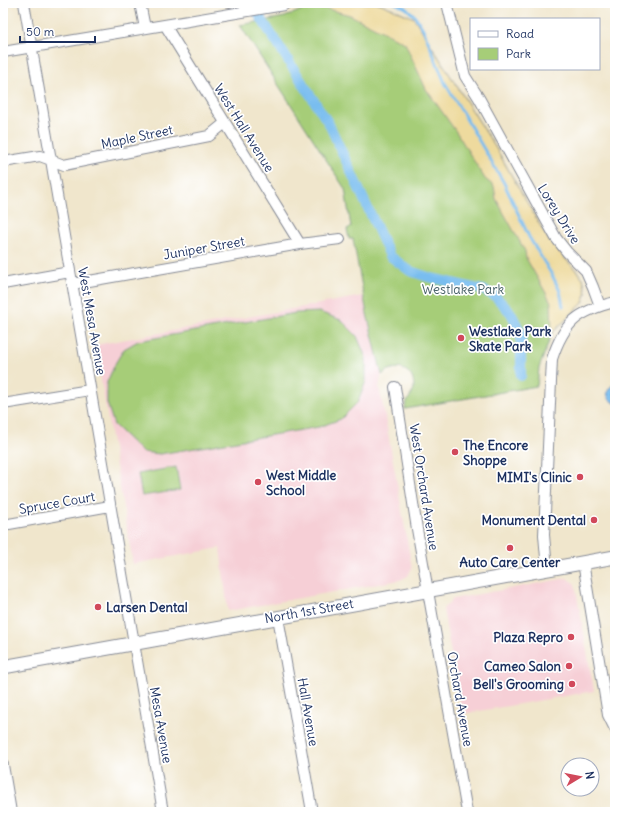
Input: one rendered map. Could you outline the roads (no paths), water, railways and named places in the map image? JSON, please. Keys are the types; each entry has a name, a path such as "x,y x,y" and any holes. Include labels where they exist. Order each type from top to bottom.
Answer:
{"main road":[{"name":"North 1st Street","path":"3,667 615,557"}],"street":[{"name":"West Mesa Avenue","path":"24,3 134,643"},
{"path":"140,3 145,28"},
{"path":"3,52 284,5 286,3"},
{"name":"Lorey Drive","path":"446,3 464,76 478,98 556,238 586,272 600,306"},
{"name":"West Hall Avenue","path":"165,25 300,244"},
{"name":"Maple Street","path":"3,162 40,156 64,165 209,136 225,123"},
{"name":"Juniper Street","path":"72,284 300,244 340,239"},
{"path":"3,284 70,272"},
{"path":"547,569 544,535 552,359 562,335 572,322 586,311 615,302"},
{"name":"West Orchard Avenue","path":"395,387 428,590"},
{"path":"3,404 90,390"},
{"name":"Spruce Court","path":"9,524 110,506"},
{"path":"583,562 608,715 615,729"},
{"name":"Orchard Avenue","path":"428,590 467,812"},
{"name":"Hall Avenue","path":"278,617 312,812"},
{"name":"Mesa Avenue","path":"134,643 163,812"},
{"path":"3,765 11,812"}],"water":[{"path":"615,384 614,403 608,398 608,391"}],"waterway":[{"path":"252,3 329,124 390,256 410,271 428,277 483,290 495,296 511,313 521,333 521,376"},
{"path":"395,3 406,8 415,16 423,29 445,83 504,183 529,237 560,291 563,306"}],"place":[{"name":"Westlake Park Skate Park","path":"461,338"},
{"name":"The Encore Shoppe","path":"455,452"},
{"name":"MIMI's Clinic","path":"580,477"},
{"name":"West Middle School","path":"258,482"},
{"name":"Monument Dental","path":"594,520"},
{"name":"Auto Care Center","path":"510,548"},
{"name":"Larsen Dental","path":"98,607"},
{"name":"Plaza Repro","path":"571,637"},
{"name":"Cameo Salon","path":"569,666"},
{"name":"Bell's Grooming","path":"572,684"}],"park label":[{"name":"Westlake Park","path":"463,289"}]}
